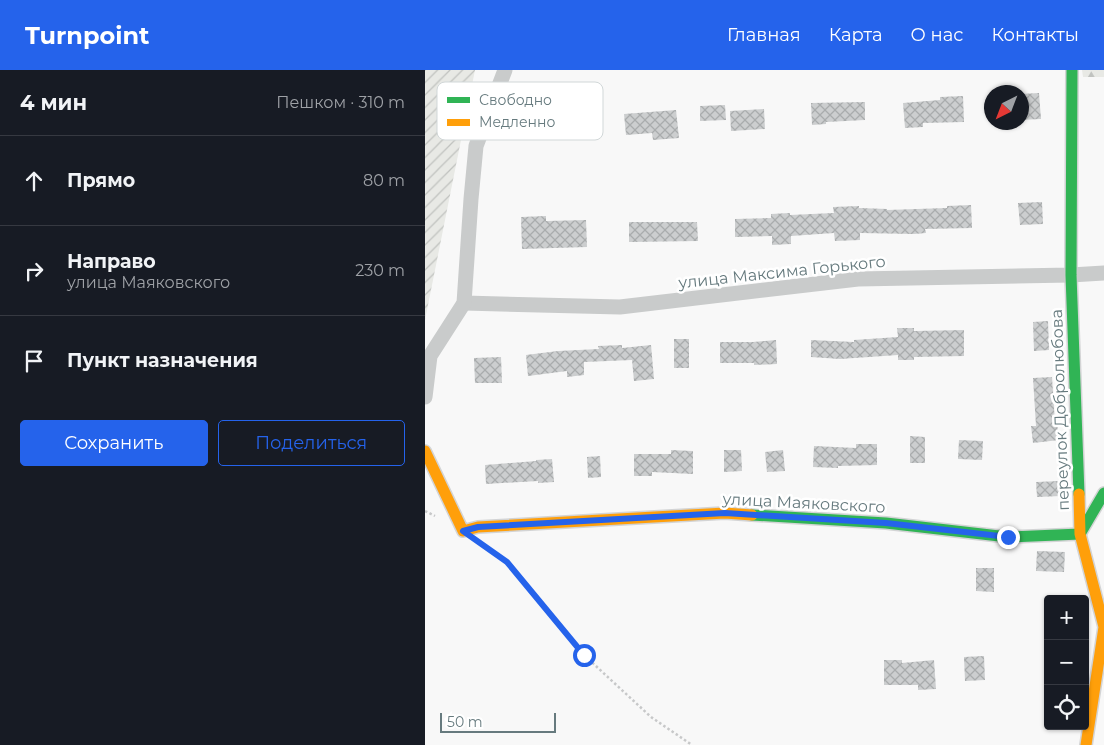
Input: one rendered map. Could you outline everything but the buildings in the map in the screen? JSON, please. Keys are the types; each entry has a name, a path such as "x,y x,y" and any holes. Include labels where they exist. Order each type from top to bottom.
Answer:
{"street":[{"path":"500,82 505,70"},
{"name":"переулок Добролюбова","path":"1072,70 1071,275 1080,534 1104,627 1086,745"},
{"path":"425,397 430,356 465,302 471,199 476,146 478,140"},
{"name":"улица Максима Горького","path":"465,302 620,306 858,279 1104,273"},
{"path":"425,451 463,531"},
{"path":"1080,534 1104,493"},
{"name":"улица Маяковского","path":"463,531 478,527 725,513 886,523 1008,537 1080,534"}],"path":[{"path":"425,511 440,519"},
{"path":"463,531 507,562 584,655 651,717 691,745"}],"green space":[{"path":"425,70 475,70 473,82 437,82 437,140 461,140 425,320"},
{"path":"1082,70 1104,70 1104,77 1083,77"}],"traffic: fast":[{"path":"1072,70 1071,275 1079,494"},
{"path":"752,515 886,523 1008,537 1080,534 1104,493"}],"traffic: slow":[{"path":"425,451 463,531 478,527 725,513 752,515"},
{"path":"1079,494 1080,534 1104,627 1086,745"}],"route":[{"path":"584,655 507,562 463,531 478,527 725,513 886,523 1008,537"}]}
